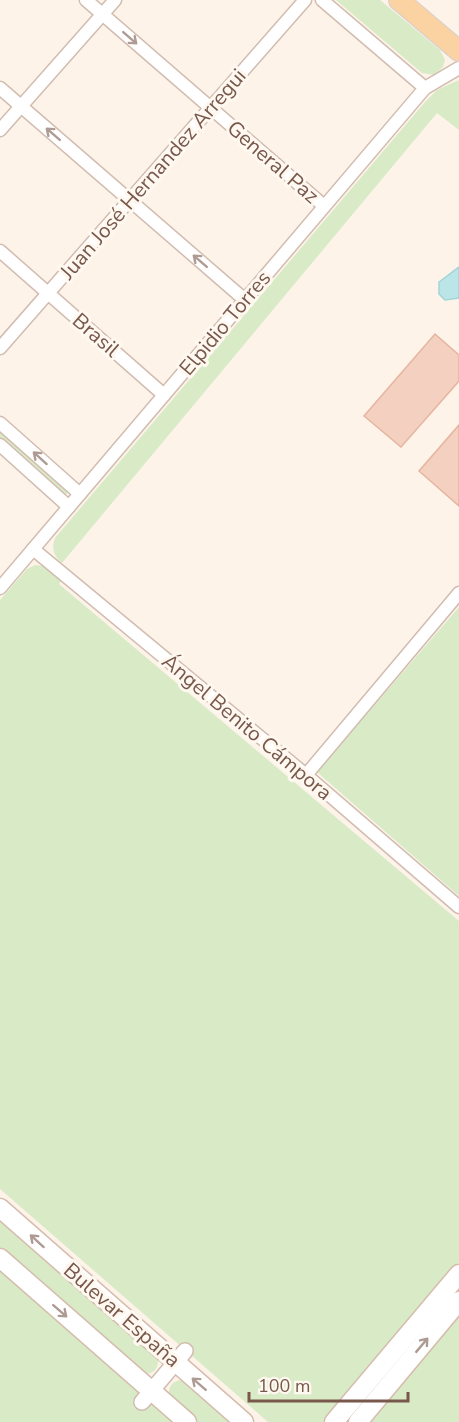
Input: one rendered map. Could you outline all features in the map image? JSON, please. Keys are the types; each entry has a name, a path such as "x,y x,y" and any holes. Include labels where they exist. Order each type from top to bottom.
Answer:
{"main road":[{"path":"399,0 459,51"},
{"name":"Bulevar España","path":"0,1208 60,1253 180,1357 244,1422"},
{"name":"Bulevar España","path":"0,1258 147,1396 187,1422"},
{"path":"334,1422 459,1274"},
{"path":"358,1422 459,1301"}],"street":[{"name":"General Paz","path":"86,0 324,206"},
{"path":"0,130 115,0"},
{"name":"Juan José Hernandez Arregui","path":"0,348 305,0"},
{"path":"322,0 425,88"},
{"name":"Elpidio Torres","path":"0,588 425,88 459,68"},
{"path":"0,88 244,300"},
{"name":"Brasil","path":"0,251 164,394"},
{"path":"0,423 80,494"},
{"path":"0,445 69,507"},
{"name":"Ángel Benito Cámpora","path":"33,549 306,775 459,907"},
{"path":"306,775 459,593"},
{"path":"147,1396 180,1357"}],"green space":[{"path":"336,0 380,0 440,50 445,60 443,67 434,75 422,73"},
{"path":"459,80 459,130 437,113 62,563 54,552 55,538 425,102 437,90"},
{"path":"0,429 67,490 67,494 62,494 0,439"},
{"path":"35,565 44,566 62,580 59,584 459,921 459,1262 324,1422 268,1422 0,1189 0,600 27,569"},
{"path":"459,607 459,896 317,772"},
{"path":"0,1219 158,1358 155,1370 144,1374 0,1249"},
{"path":"0,1269 139,1392 148,1404 153,1404 173,1422 0,1422"},
{"path":"459,1313 459,1422 366,1422"},
{"path":"180,1380 233,1422 196,1422 169,1396 171,1386"}],"water":[{"path":"459,267 459,298 445,300 439,294 439,282"}],"building":[{"path":"435,334 459,355 459,381 401,447 364,416"},
{"path":"459,425 459,506 419,471"}]}
